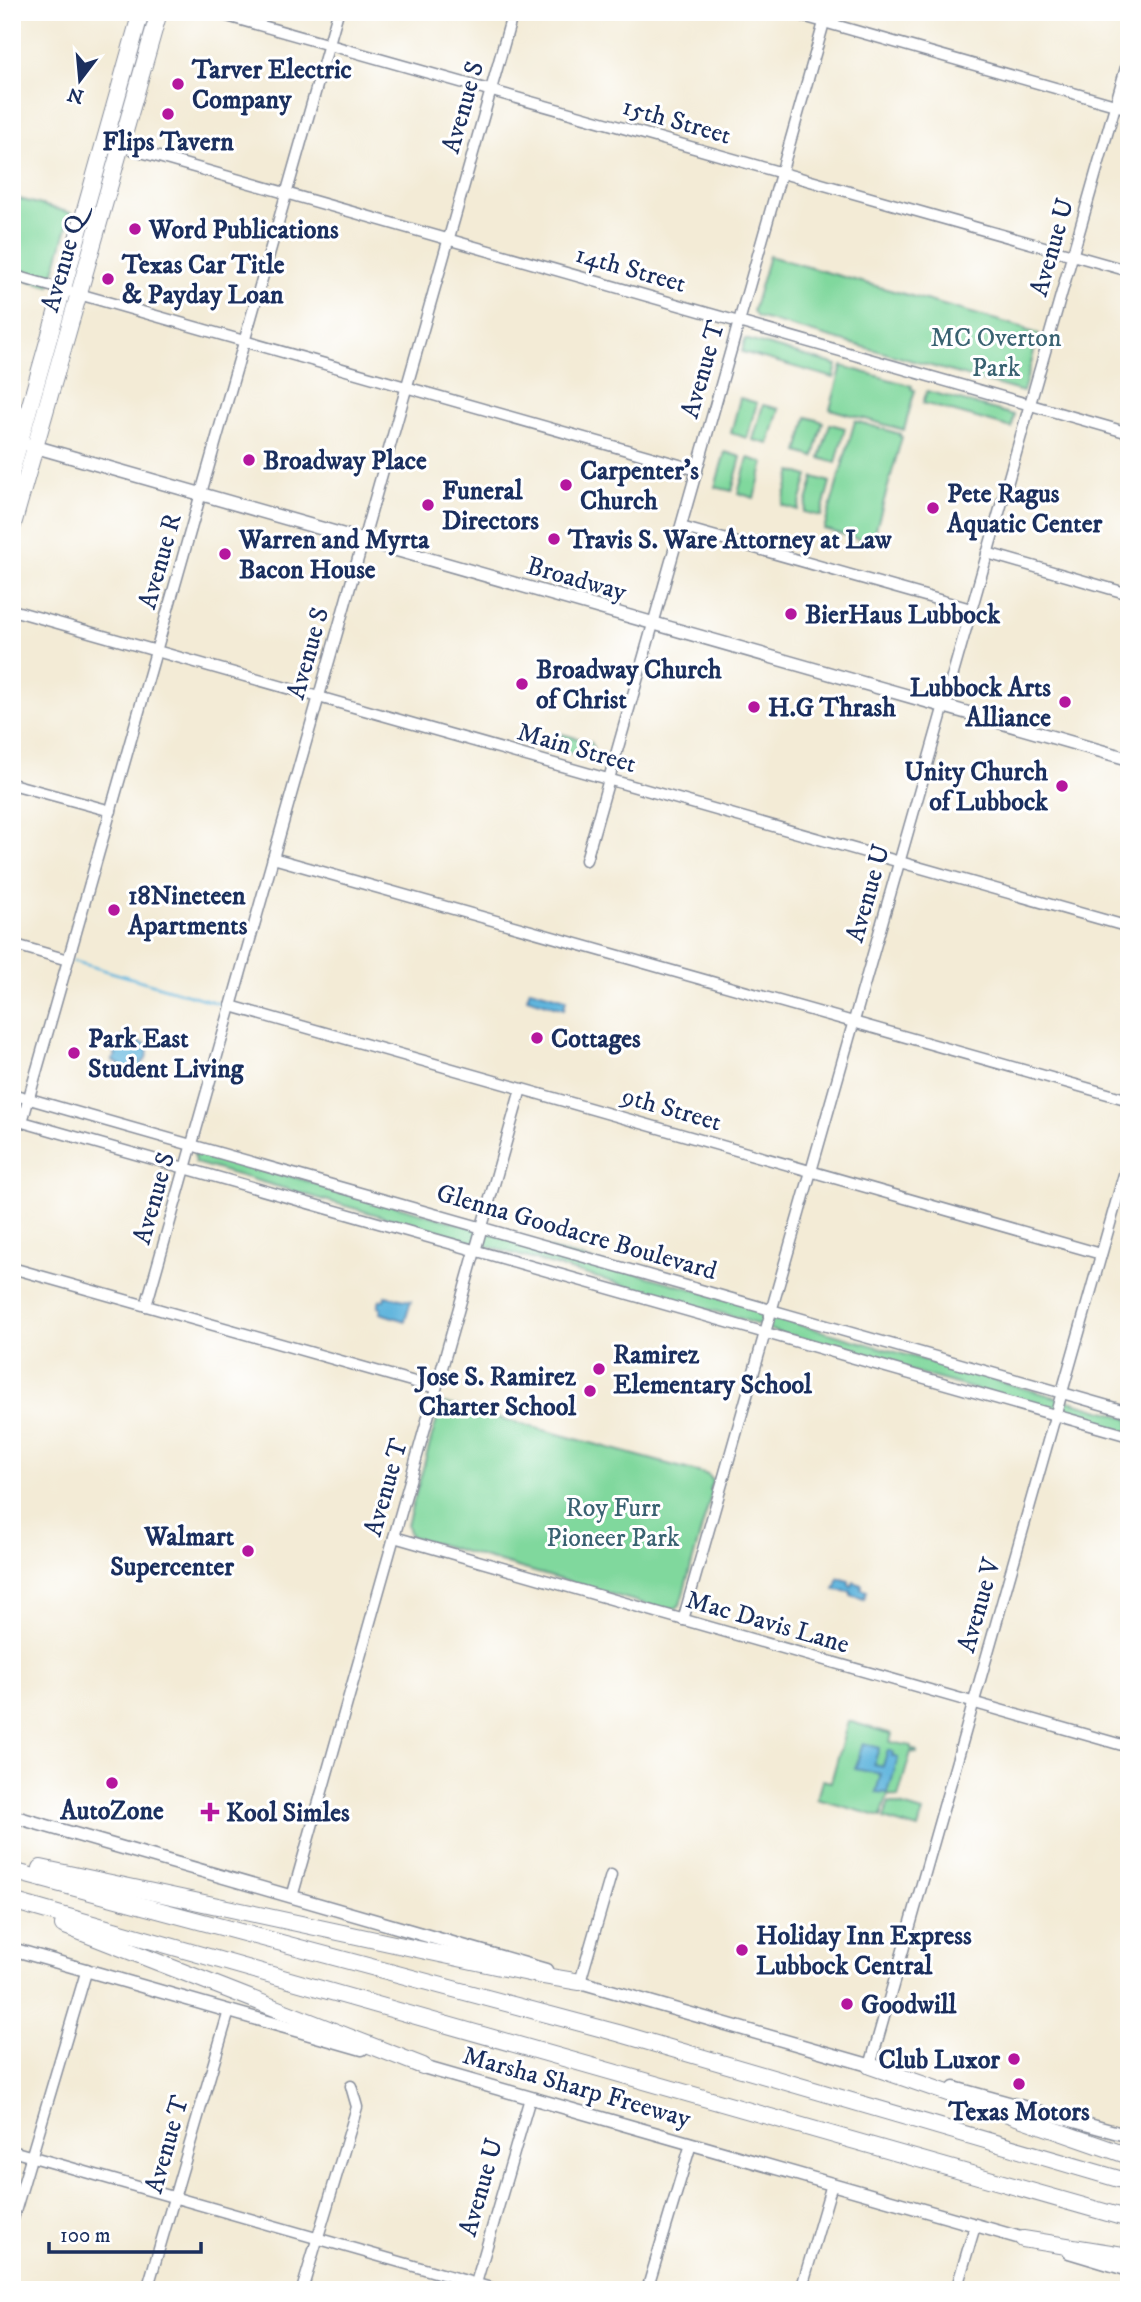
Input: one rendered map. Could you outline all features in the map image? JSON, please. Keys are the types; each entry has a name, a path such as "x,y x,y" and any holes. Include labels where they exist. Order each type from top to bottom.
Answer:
{"highway":[{"name":"Avenue Q","path":"12,528 22,443 141,12"},
{"name":"Avenue Q","path":"12,469 79,294 159,12"},
{"path":"12,1868 28,1865 524,1973 580,1982"},
{"path":"12,1868 618,2033 1129,2182"},
{"path":"12,1903 423,2066"},
{"name":"Marsha Sharp Freeway","path":"12,1903 1129,2219"},
{"path":"870,2066 1129,2156"},
{"path":"1023,2239 1129,2256"}],"main road":[{"name":"Broadway","path":"22,443 1129,759"},
{"path":"12,1816 870,2066 1129,2136"},
{"name":"Marsha Sharp Freeway","path":"12,1949 1129,2270"}],"street":[{"name":"15th Street","path":"213,12 1129,271"},
{"name":"Avenue R","path":"17,1121 29,1099 338,12"},
{"name":"Avenue S","path":"146,1306 513,12"},
{"path":"789,12 825,17 1129,109"},
{"name":"Avenue T","path":"586,860 825,17"},
{"name":"Avenue U","path":"683,1620 1129,57"},
{"name":"14th Street","path":"120,146 1129,433"},
{"path":"12,275 697,470"},
{"path":"681,527 971,609"},
{"path":"987,553 1129,594"},
{"name":"Main Street","path":"12,610 1129,927"},
{"path":"12,784 111,811"},
{"path":"273,858 1129,1100"},
{"path":"12,944 68,960"},
{"name":"9th Street","path":"231,1006 1101,1254"},
{"name":"Avenue T","path":"292,1897 521,1089"},
{"name":"Glenna Goodacre Boulevard","path":"12,1094 1129,1412"},
{"name":"Glenna Goodacre Boulevard","path":"17,1121 1129,1436"},
{"name":"Avenue V","path":"870,2066 1129,1157"},
{"path":"12,1268 436,1388"},
{"name":"Mac Davis Lane","path":"394,1537 1129,1747"},
{"path":"580,1982 611,1875"},
{"path":"12,2222 87,1969"},
{"name":"Avenue T","path":"148,2290 229,2011"},
{"path":"302,2290 357,2107 351,2086"},
{"name":"Avenue U","path":"475,2287 530,2098"},
{"path":"647,2290 691,2144"},
{"path":"12,2151 318,2238 475,2287 498,2290"},
{"path":"801,2290 832,2184"},
{"path":"956,2290 975,2225"}],"green space":[{"path":"12,197 71,213 50,286 12,276"},
{"name":"MC Overton Park","path":"769,256 1039,334 1023,392 757,317 753,311"},
{"path":"745,339 837,365 834,378 742,352"},
{"path":"842,366 912,386 911,389 915,390 904,430 830,409"},
{"path":"927,391 1014,415 1012,428 923,403"},
{"path":"740,398 757,403 747,438 731,433"},
{"path":"763,405 779,409 769,444 753,440"},
{"path":"807,417 823,422 814,457 798,452"},
{"path":"855,421 900,434 902,437 872,543 824,529"},
{"path":"830,424 845,428 836,463 820,458"},
{"path":"725,452 741,457 732,491 715,487"},
{"path":"748,458 764,463 754,498 738,493"},
{"path":"792,471 808,476 798,510 782,505"},
{"path":"814,477 830,482 821,516 804,512"},
{"path":"562,734 591,742 593,747 589,758 558,749"},
{"path":"197,1150 746,1304 790,1322 1129,1418 1129,1433 195,1163 194,1153"},
{"name":"Roy Furr Pioneer Park","path":"444,1403 708,1475 713,1481 710,1489 712,1492 680,1605 666,1610 410,1536 407,1525 440,1408"},
{"path":"848,1721 892,1734 890,1742 911,1746 911,1749 917,1751 911,1752 898,1797 888,1795 881,1817 817,1799 822,1780 831,1782"},
{"path":"889,1802 923,1812 918,1829 884,1819"}],"water":[{"path":"530,989 566,999 564,1009 527,998"},
{"path":"122,1037 146,1044 148,1052 142,1062 142,1069 125,1068 112,1060 116,1055 114,1052 117,1043"},
{"path":"385,1296 411,1301 405,1321 380,1313 380,1300 384,1300"},
{"path":"839,1578 849,1581 852,1586 854,1582 862,1585 861,1589 867,1591 864,1599 851,1595 851,1592 835,1590"},
{"path":"863,1743 879,1748 874,1764 883,1766 888,1750 893,1752 892,1756 898,1758 888,1793 876,1792 881,1774 855,1769"}],"waterway":[{"path":"73,961 228,1006"}],"place":[{"name":"Tarver Electric Company","path":"178,84"},
{"name":"Flips Tavern","path":"168,114"},
{"name":"Word Publications","path":"135,229"},
{"name":"Texas Car Title & Payday Loan","path":"108,279"},
{"name":"Broadway Place","path":"249,460"},
{"name":"Carpenter's Church","path":"566,485"},
{"name":"Funeral Directors","path":"428,505"},
{"name":"Pete Ragus Aquatic Center","path":"933,508"},
{"name":"Travis S. Ware Attorney at Law","path":"554,539"},
{"name":"Warren and Myrta Bacon House","path":"225,554"},
{"name":"BierHaus Lubbock","path":"791,614"},
{"name":"Broadway Church of Christ","path":"522,684"},
{"name":"Lubbock Arts Alliance","path":"1065,702"},
{"name":"H.G Thrash","path":"754,707"},
{"name":"Unity Church of Lubbock","path":"1062,786"},
{"name":"18Nineteen Apartments","path":"114,910"},
{"name":"Cottages","path":"537,1038"},
{"name":"Park East Student Living","path":"74,1053"},
{"name":"Ramirez Elementary School","path":"599,1369"},
{"name":"Jose S. Ramirez Charter School","path":"590,1391"},
{"name":"Walmart Supercenter","path":"248,1551"},
{"name":"AutoZone","path":"112,1783"},
{"name":"Kool Simles","path":"210,1812"},
{"name":"Holiday Inn Express Lubbock Central","path":"742,1950"},
{"name":"Goodwill","path":"847,2004"},
{"name":"Club Luxor","path":"1014,2059"},
{"name":"Texas Motors","path":"1019,2084"}]}
